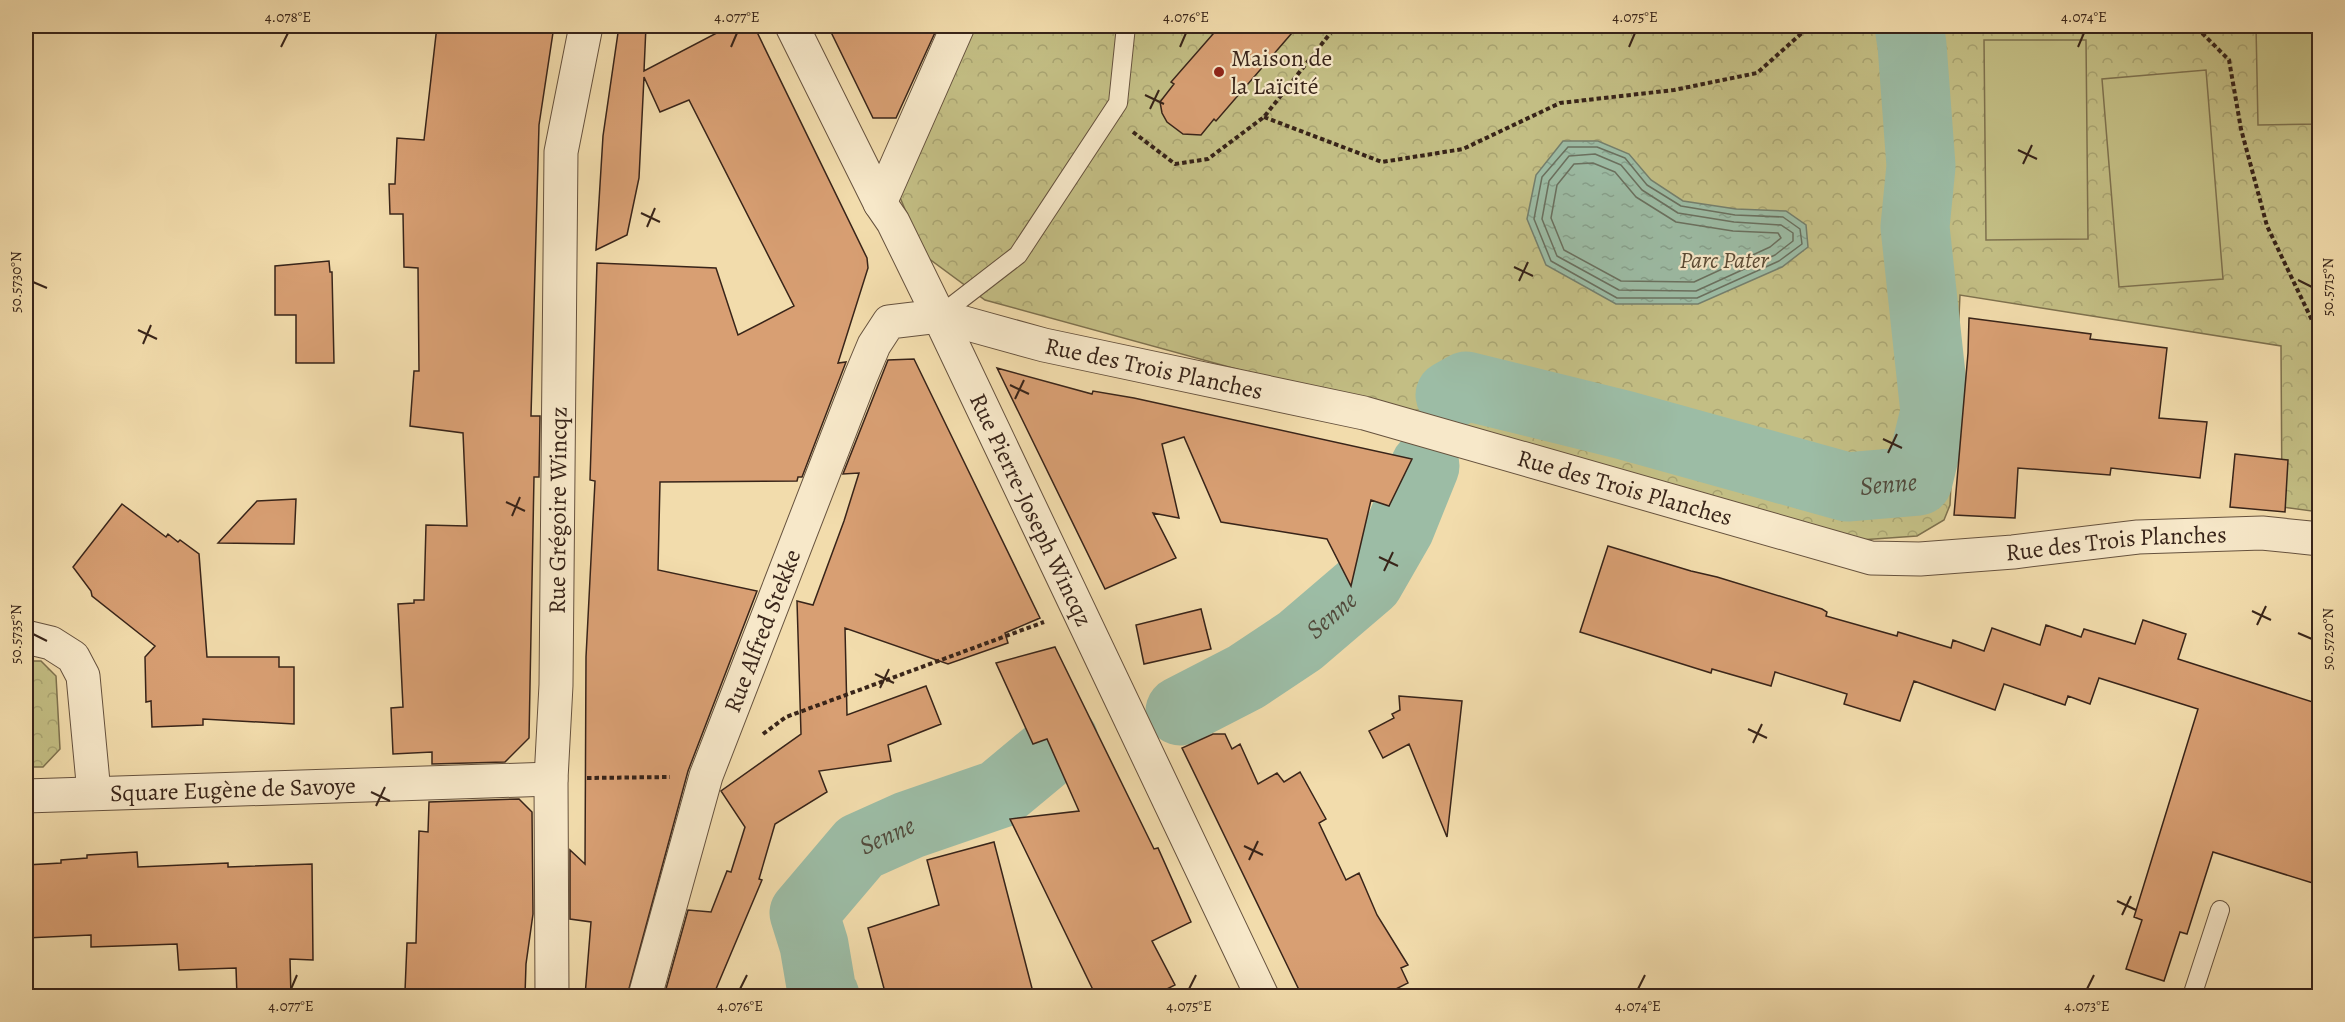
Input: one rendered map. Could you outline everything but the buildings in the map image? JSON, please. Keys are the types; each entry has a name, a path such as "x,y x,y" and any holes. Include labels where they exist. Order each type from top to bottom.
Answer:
{"street":[{"name":"Rue Grégoire Wincqz","path":"552,996 551,779 556,685 561,152 586,26"},
{"name":"Rue Pierre-Joseph Wincqz","path":"792,26 939,316 1262,996"},
{"path":"880,203 958,26"},
{"name":"Rue des Trois Planches","path":"939,316 1044,345 1364,413 1871,558 1920,559 2002,553 2138,537 2262,533 2319,539"},
{"name":"Rue Alfred Stekke","path":"645,996 706,776 874,345 889,322 939,316"},
{"name":"Square Eugène de Savoye","path":"26,637 51,644 74,657 83,676 94,793"},
{"name":"Square Eugène de Savoye","path":"26,796 551,779"}],"lane":[{"path":"939,316 1018,255 1118,103 1126,26"},
{"path":"2192,996 2220,910"}],"path":[{"path":"1110,115 1175,164 1208,159 1263,117 1336,26"},
{"path":"1263,117 1382,162 1463,149 1560,103 1674,90 1757,73 1803,32 1804,26"},
{"path":"2188,26 2201,32 2229,60 2241,129 2267,226 2319,337"},
{"path":"759,737 786,717 1079,609"},
{"path":"551,779 706,776"}],"green space":[{"name":"Parc Pater","path":"965,26 2319,26 2319,512 2282,507 2281,346 1960,295 1950,505 1944,520 1917,536 1860,540 985,300 924,255 894,183"},
{"path":"2256,26 2319,26 2319,124 2258,125"},
{"path":"1984,40 2086,40 2088,239 1986,240"},
{"path":"2206,70 2223,279 2119,287 2102,79"},
{"path":"26,661 41,661 56,676 60,749 43,767 26,767"}],"water":[{"path":"1563,141 1598,141 1629,154 1651,180 1683,201 1736,209 1786,211 1806,225 1808,247 1782,267 1698,304 1616,304 1546,265 1527,219 1536,175"}],"waterway":[{"name":"Senne","path":"1450,395 1466,386 1624,425 1847,487 1918,481 1935,412 1915,227 1921,166 1909,26"},
{"name":"Senne","path":"1180,711 1246,677 1300,641 1369,582 1400,528 1425,466"},
{"name":"Senne","path":"825,996 822,992 814,945 804,913 860,847 909,825 999,794 1064,740"}],"place":[{"name":"Maison de la Laïcité","path":"1219,72"}]}
